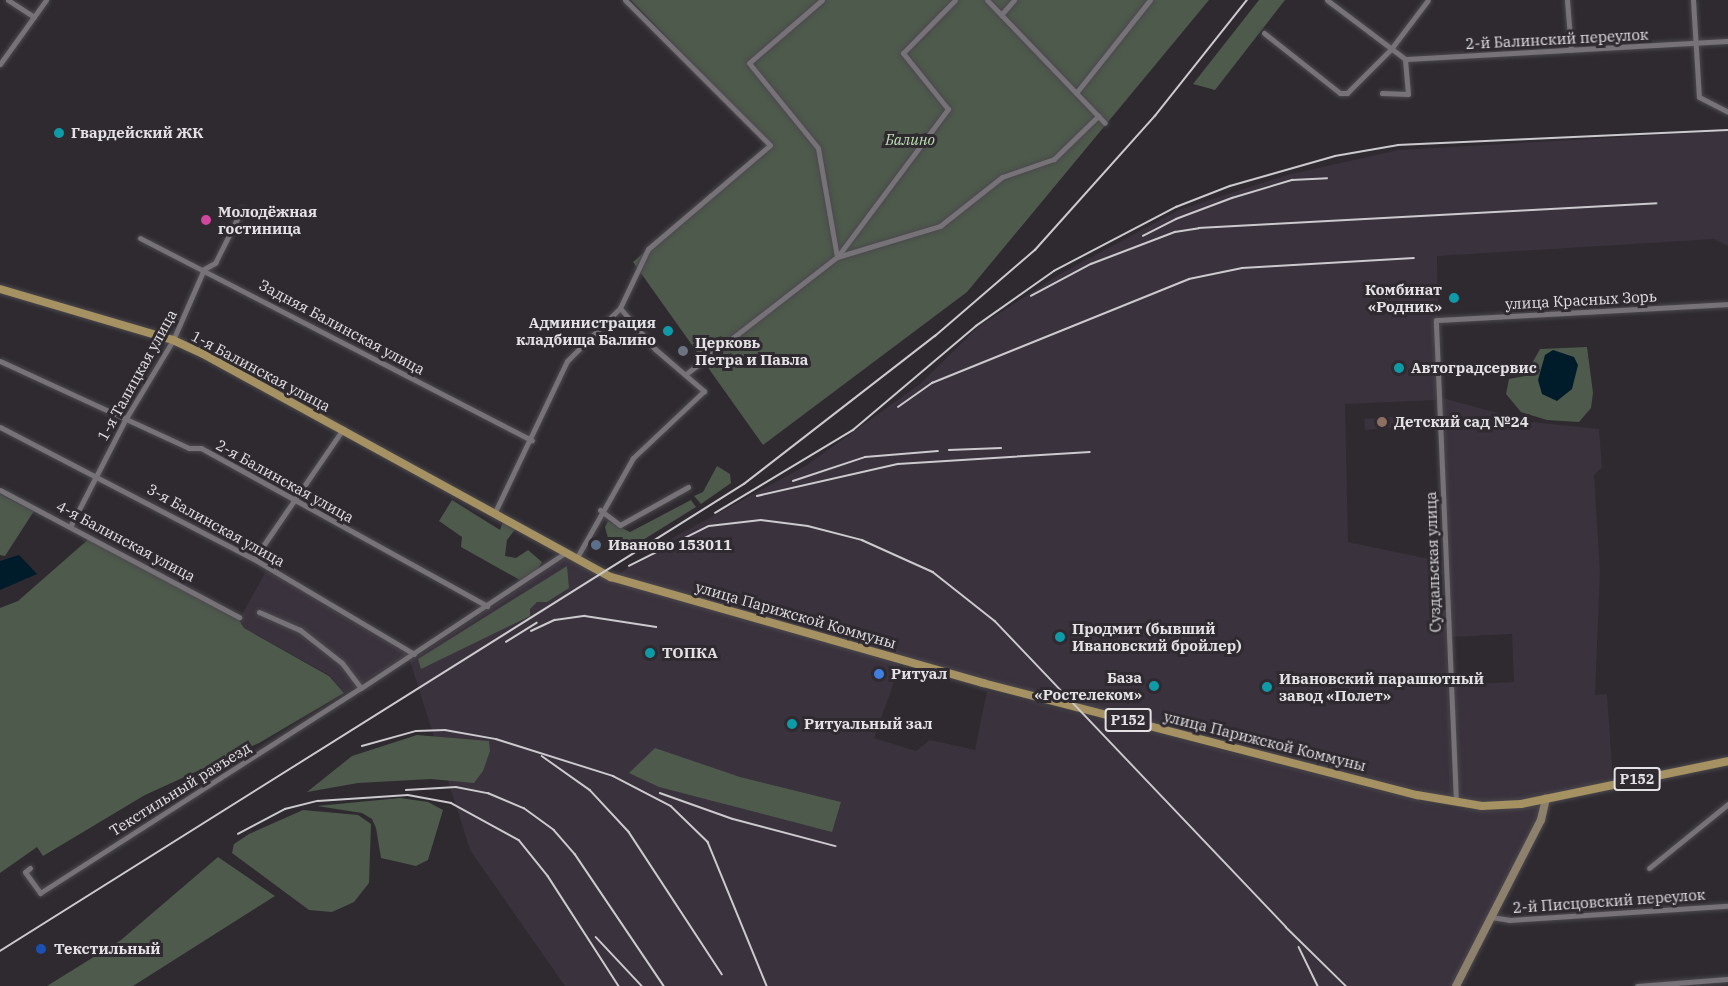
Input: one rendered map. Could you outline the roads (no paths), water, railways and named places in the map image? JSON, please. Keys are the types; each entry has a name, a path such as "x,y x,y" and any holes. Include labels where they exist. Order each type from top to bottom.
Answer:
{"main road":[{"name":"1-я Балинская улица","path":"0,289 174,340 343,429 576,559"},
{"name":"улица Парижской Коммуны","path":"576,559 611,577 1030,695 1456,804 1503,806 1728,761"},
{"path":"1456,986 1541,820 1546,799"}],"street":[{"path":"8,0 34,17"},
{"path":"0,64 46,0"},
{"path":"495,512 532,440 567,361 620,308 648,249 770,145 625,0"},
{"path":"822,0 749,63 818,148 837,257"},
{"path":"686,374 837,257 948,109 903,53 955,0"},
{"path":"987,0 1105,123"},
{"path":"1001,15 1014,0"},
{"path":"1076,93 1150,0"},
{"path":"1327,0 1405,59 1408,94 1382,93"},
{"path":"1264,33 1340,93 1347,93 1391,49 1428,0"},
{"path":"1568,0 1571,50"},
{"path":"1693,0 1699,97 1728,112"},
{"name":"2-й Балинский переулок","path":"1405,59 1728,41"},
{"path":"837,257 940,226 1002,177 1054,159 1098,116"},
{"name":"1-я Талицкая улица","path":"71,525 125,420 174,340 204,269 215,263 242,209"},
{"name":"Задняя Балинская улица","path":"140,238 532,440"},
{"name":"улица Красных Зорь","path":"1436,320 1728,304"},
{"path":"576,559 600,510 633,458 704,391 655,349 620,308"},
{"name":"Суздальская улица","path":"1436,320 1456,804"},
{"name":"2-я Балинская улица","path":"0,361 189,448 201,448 487,606"},
{"name":"3-я Балинская улица","path":"0,427 97,475 254,559 414,654"},
{"path":"254,559 343,429"},
{"path":"600,510 620,525 687,487"},
{"name":"4-я Балинская улица","path":"0,489 239,617"},
{"path":"259,612 300,630 342,663 361,688 565,553"},
{"name":"Текстильный разъезд","path":"30,868 25,872 40,893 361,688"},
{"path":"1649,868 1728,804"},
{"name":"2-й Писцовский переулок","path":"1491,917 1509,920 1728,906"},
{"path":"1637,986 1728,979"}],"water":[{"path":"1553,350 1574,357 1578,365 1572,389 1557,401 1542,394 1538,380 1545,355"},
{"path":"19,555 37,574 0,590 0,561"}],"railway":[{"path":"0,951 744,484 935,336 1035,250 1155,116 1247,0"},
{"path":"715,513 853,430 976,326 1054,271 1176,207 1230,186 1335,156 1398,145 1728,130"},
{"path":"1143,236 1176,219 1232,198 1292,180 1327,178"},
{"path":"1031,296 1091,264 1175,232 1199,228 1656,203"},
{"path":"898,407 932,383 1189,279 1242,268 1414,258"},
{"path":"949,450 1001,448"},
{"path":"793,481 865,457 938,451"},
{"path":"757,496 898,464 1090,452"},
{"path":"629,566 709,526 761,520 808,526 862,540 933,572 995,621 1286,927 1346,986"},
{"path":"531,631 555,620 585,616 656,627"},
{"path":"506,642 537,623"},
{"path":"362,746 416,731 445,730 496,739 613,776 671,806 708,842 767,986"},
{"path":"542,756 590,790 629,832 722,974"},
{"path":"406,790 456,787 488,793 524,808 554,830 575,854 664,986"},
{"path":"660,793 733,819 835,846"},
{"path":"238,834 285,809 318,801 408,795 451,803 519,840 548,876 619,986"},
{"path":"596,937 642,986"},
{"path":"1299,947 1318,986"}],"place":[{"name":"Гвардейский ЖК","path":"59,133"},
{"name":"Молодёжная гостиница","path":"206,220"},
{"name":"Комбинат «Родник»","path":"1454,298"},
{"name":"Администрация кладбища Балино","path":"668,331"},
{"name":"Церковь Петра и Павла","path":"683,351"},
{"name":"Автоградсервис","path":"1399,368"},
{"name":"Детский сад №24","path":"1382,422"},
{"name":"Иваново 153011","path":"596,545"},
{"name":"Продмит (бывший Ивановский бройлер)","path":"1060,637"},
{"name":"ТОПКА","path":"650,653"},
{"name":"Ритуал","path":"879,674"},
{"name":"База «Ростелеком»","path":"1154,686"},
{"name":"Ивановский парашютный завод «Полет»","path":"1267,687"},
{"name":"Ритуальный зал","path":"792,724"},
{"name":"Текстильный","path":"41,949"}],"park label":[{"name":"Балино","path":"910,140"}]}
